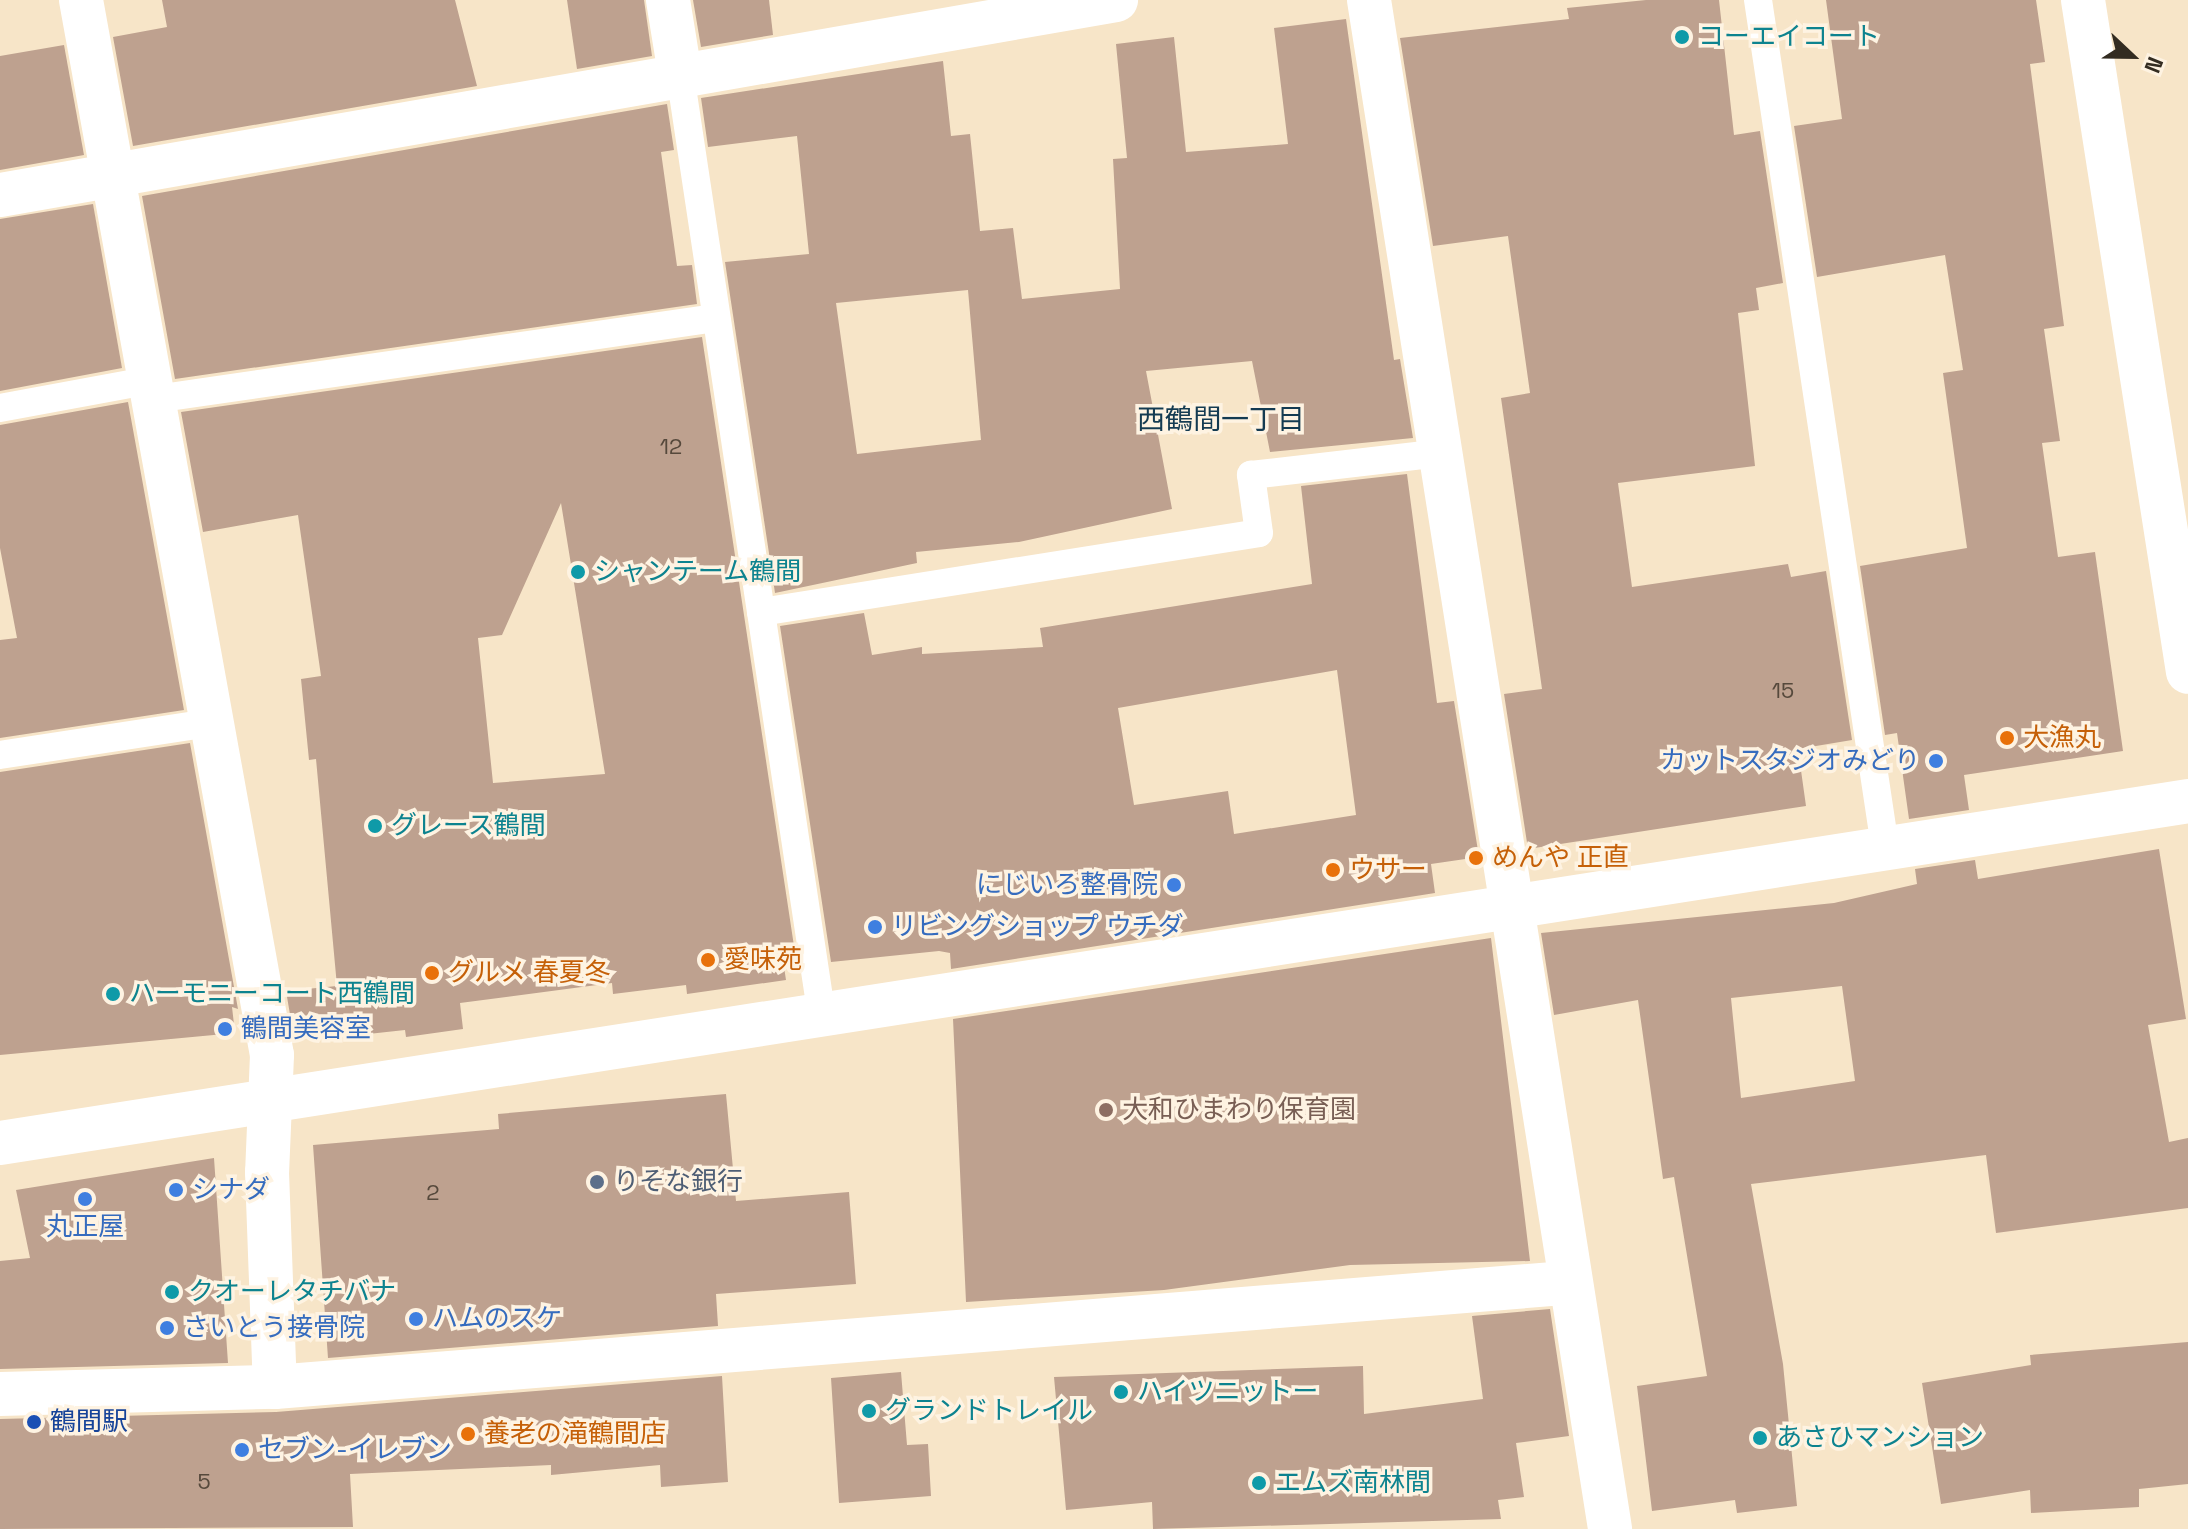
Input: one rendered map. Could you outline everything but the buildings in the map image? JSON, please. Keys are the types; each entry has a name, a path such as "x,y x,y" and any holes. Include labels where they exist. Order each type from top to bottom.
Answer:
{"street":[{"path":"81,0 216,722 272,1055 268,1104 275,1387"},
{"path":"668,0 680,74"},
{"path":"0,195 115,178 680,74 1116,0"},
{"path":"1369,0 1512,907 1566,1283 1610,1529"},
{"path":"2083,0 2188,672"},
{"path":"0,1143 268,1104 821,1011 2188,801"},
{"path":"0,1394 275,1387 1566,1283"}],"lane":[{"path":"1758,0 1885,847"},
{"path":"680,74 821,1011"},
{"path":"0,408 716,318"},
{"path":"761,612 1259,533 1251,475 1440,453"},
{"path":"0,755 216,722"}],"place":[{"name":"コーエイコート","path":"1682,37"},
{"name":"シャンテーム鶴間","path":"578,572"},
{"name":"大漁丸","path":"2007,738"},
{"name":"カットスタジオみどり","path":"1936,761"},
{"name":"グレース鶴間","path":"375,826"},
{"name":"めんや 正直","path":"1476,858"},
{"name":"ウサー","path":"1333,870"},
{"name":"にじいろ整骨院","path":"1174,885"},
{"name":"リビングショップ ウチダ","path":"875,927"},
{"name":"愛味苑","path":"708,960"},
{"name":"グルメ 春夏冬","path":"432,973"},
{"name":"ハーモニーコート西鶴間","path":"113,994"},
{"name":"鶴間美容室","path":"225,1029"},
{"name":"大和ひまわり保育園","path":"1106,1110"},
{"name":"りそな銀行","path":"597,1182"},
{"name":"シナダ","path":"176,1190"},
{"name":"丸正屋","path":"85,1199"},
{"name":"クオーレタチバナ","path":"172,1292"},
{"name":"ハムのスケ","path":"416,1319"},
{"name":"さいとう接骨院","path":"167,1328"},
{"name":"ハイツニットー","path":"1121,1392"},
{"name":"グランドトレイル","path":"869,1411"},
{"name":"鶴間駅","path":"34,1422"},
{"name":"養老の滝鶴間店","path":"468,1434"},
{"name":"あさひマンション","path":"1760,1438"},
{"name":"セブン-イレブン","path":"242,1450"},
{"name":"エムズ南林間","path":"1259,1483"}],"district":[{"name":"西鶴間一丁目","path":"1221,419"}]}
